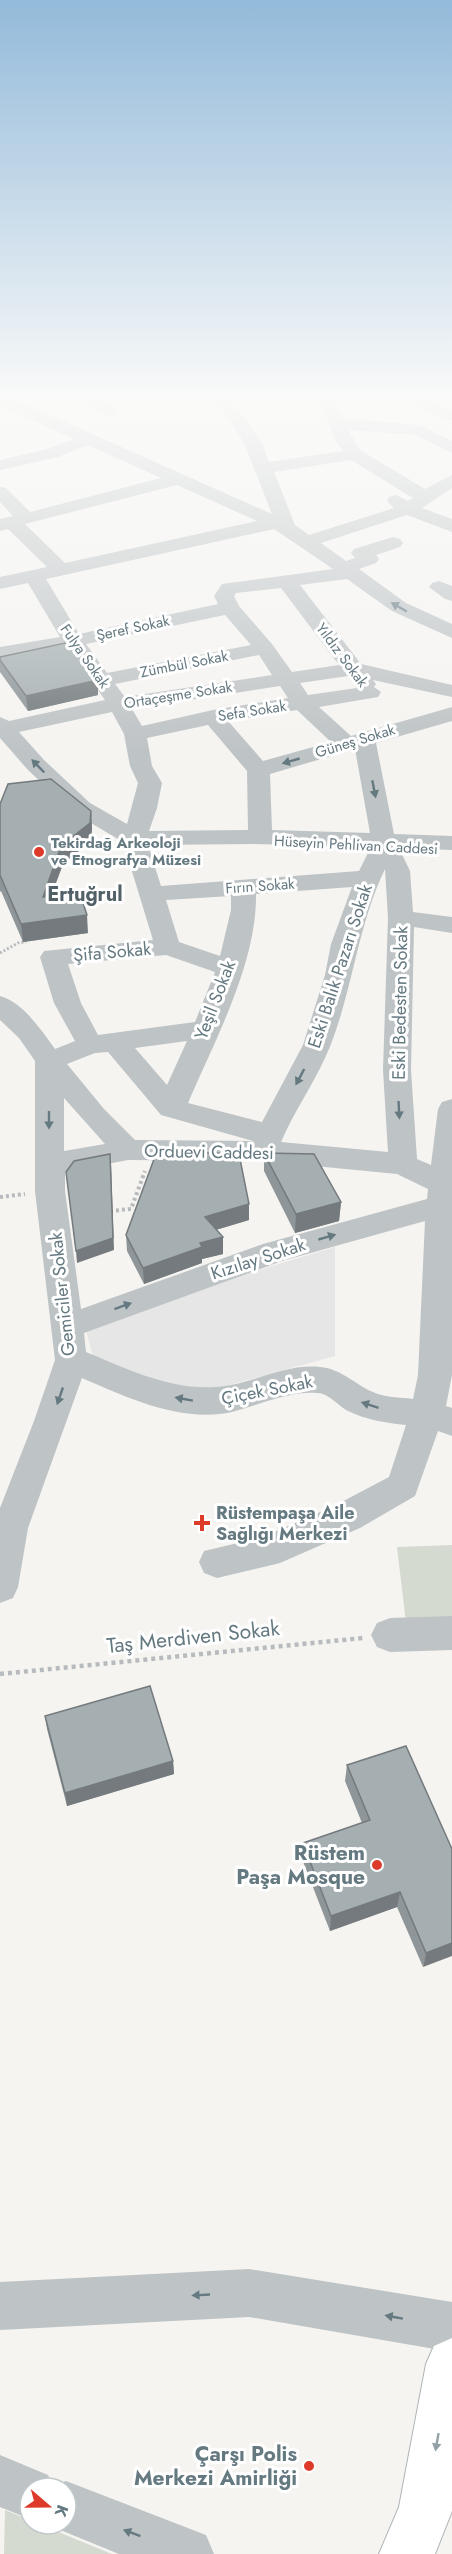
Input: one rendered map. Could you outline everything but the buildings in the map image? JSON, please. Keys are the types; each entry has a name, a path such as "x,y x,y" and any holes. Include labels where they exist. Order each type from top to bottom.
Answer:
{"main road":[{"path":"407,2554 426,2508 452,2364"}],"street":[{"path":"13,522 39,515"},
{"path":"256,515 281,526 306,542 399,607 452,632"},
{"path":"277,515 281,526"},
{"path":"306,542 389,515"},
{"path":"424,515 452,526"},
{"path":"13,522 61,570"},
{"path":"0,583 281,526"},
{"path":"356,741 303,704 265,648 230,608 224,596 229,588 287,582 349,571 369,559 361,553 393,543"},
{"name":"Fulya Sokak","path":"35,577 72,641 103,680 135,734 141,766 150,783 146,808 134,838"},
{"name":"Yıldız Sokak","path":"287,582 354,669 396,729"},
{"name":"Şeref Sokak","path":"0,653 72,641 230,608"},
{"name":"Zümbül Sokak","path":"103,680 265,648"},
{"path":"354,669 452,692"},
{"name":"Ortaçeşme Sokak","path":"2,727 119,704 354,669"},
{"name":"Sefa Sokak","path":"135,734 213,717 370,692"},
{"name":"Güneş Sokak","path":"258,770 452,714"},
{"path":"213,717 258,770 260,839"},
{"path":"2,727 82,808 134,838 168,948"},
{"name":"Eski Bedesten Sokak","path":"356,741 384,843 398,871 402,918 397,1070 403,1164"},
{"name":"Hüseyin Pehlivan Caddesi","path":"134,838 193,864 260,839 283,843 452,843"},
{"name":"Hüseyin Pehlivan Caddesi","path":"384,843 452,850"},
{"name":"Eski Balık Pazarı Sokak","path":"267,1143 317,1045 338,975 344,944 368,878 384,843"},
{"name":"Fırın Sokak","path":"151,894 193,864 243,889 368,878"},
{"name":"Yeşil Sokak","path":"171,1108 229,968 240,931 243,889"},
{"path":"402,918 452,926"},
{"name":"Şifa Sokak","path":"103,1043 70,1013 59,987 53,957 168,948 229,968"},
{"name":"Orduevi Caddesi","path":"0,1005 29,1032 48,1061 94,1116 140,1150 267,1143 403,1164 446,1197"},
{"path":"48,1061 103,1043 204,1030"},
{"path":"103,1043 171,1108 267,1143"},
{"name":"Gemiciler Sokak","path":"0,1587 10,1528 36,1465 71,1360 50,1191 48,1061"},
{"path":"217,1562 267,1552 347,1517 403,1486 444,1422 435,1375 438,1240 446,1197 452,1109"},
{"path":"49,1164 140,1150"},
{"name":"Kızılay Sokak","path":"68,1326 274,1252 446,1197"},
{"name":"Çiçek Sokak","path":"71,1360 136,1386 203,1402 229,1399 309,1379 326,1380 360,1402 388,1411 444,1422"},
{"path":"390,1635 452,1633"},
{"path":"0,2306 249,2293 452,2327"},
{"path":"0,2481 18,2488"},
{"path":"78,2512 187,2554"}],"path":[{"path":"109,1211 131,1209 140,1150"},
{"name":"Taş Merdiven Sokak","path":"0,1674 390,1635"}],"shaded area":[{"path":"335,1247 335,1356 190,1396 95,1365 84,1323"},
{"path":"452,1545 452,1621 406,1623 397,1547"},
{"path":"5,2510 18,2515 18,2536 68,2536 112,2554 4,2554"}],"place":[{"name":"Tekirdağ Arkeoloji ve Etnografya Müzesi","path":"39,852"},
{"name":"Rüstempaşa Aile Sağlığı Merkezi","path":"202,1523"},
{"name":"Rüstem Paşa Mosque","path":"377,1865"},
{"name":"Çarşı Polis Merkezi Amirliği","path":"309,2466"}],"district":[{"name":"Ertuğrul","path":"85,894"}]}
